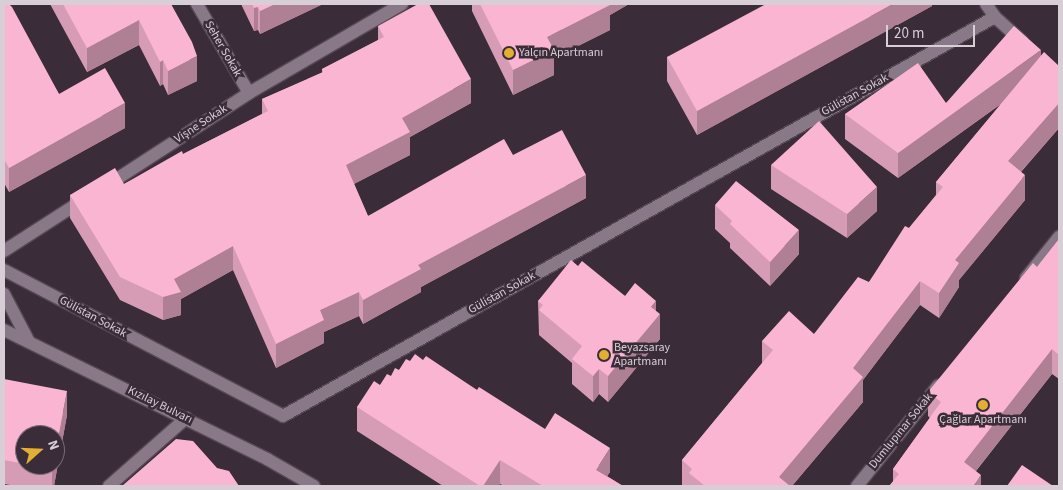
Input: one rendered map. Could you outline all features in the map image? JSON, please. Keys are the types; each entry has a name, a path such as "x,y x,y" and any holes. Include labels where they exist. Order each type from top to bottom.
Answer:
{"street":[{"name":"Seher Sokak","path":"197,4 249,94"},
{"name":"Vişne Sokak","path":"4,251 249,94 402,4"},
{"path":"986,4 995,17 1031,48"},
{"name":"Gülistan Sokak","path":"4,270 283,416 995,17"},
{"path":"1016,290 1059,237"},
{"path":"4,294 28,340"},
{"name":"Kızılay Bulvarı","path":"4,330 186,418 267,459 314,486"},
{"name":"Dumlupınar Sokak","path":"856,486 949,373"},
{"path":"109,486 186,418"}],"building":[{"path":"4,4 9,4 12,7 59,94 105,68 125,103 9,168 4,159"},
{"path":"63,4 171,4 192,42 197,56 168,71 163,60 160,62 139,20 87,48"},
{"path":"252,4 275,4 260,11 258,7 254,8"},
{"path":"418,4 429,4 471,79 402,118 410,132 346,165 368,216 504,139 513,155 562,130 586,175 418,265 421,269 363,300 359,292 320,310 324,320 276,344 233,246 174,279 181,292 163,297 120,277 70,195 115,168 124,184 182,151 183,154 268,111 262,99 323,72 322,69 384,37 378,26"},
{"path":"480,4 610,5 547,37 554,50 513,70"},
{"path":"766,4 893,4 697,111 667,57"},
{"path":"1014,26 1041,50 898,153 845,114 918,63 946,103"},
{"path":"1044,52 1059,66 1059,103 1008,161 1025,175 955,260 959,263 939,293 920,281 853,368 863,377 779,477 790,486 705,486 689,473 692,469 682,460 773,350 762,341 789,311 814,334 858,277 869,282 905,226 909,228 943,187 936,182"},
{"path":"819,121 877,187 847,214 771,165"},
{"path":"736,181 799,230 770,262 730,224 732,221 715,205"},
{"path":"1059,239 1059,355 1052,349 964,462 981,475 973,486 889,486 899,474 893,469 941,402 928,392 1033,263 1037,267"},
{"name":"Beyazsaray Apartmanı","path":"571,260 578,266 582,261 625,296 635,283 656,301 651,307 660,314 608,376 599,369 593,376 572,359 582,346 539,310 543,305 538,301"},
{"path":"415,354 423,360 426,356 477,390 479,387 545,429 555,413 610,448 596,470 623,486 543,486 500,460 483,486 480,486 357,407 374,381 380,385 387,374 391,376 395,368 399,370 406,359 410,361"},
{"path":"4,379 67,391 61,425 15,425 15,462 4,460"},
{"path":"176,439 193,441 217,468 229,471 239,486 122,486"},
{"path":"1022,465 1053,486 1007,486"}],"place":[{"name":"Yalçın Apartmanı","path":"509,53"},
{"name":"Beyazsaray Apartmanı","path":"604,355"},
{"name":"Çağlar Apartmanı","path":"983,405"}]}
